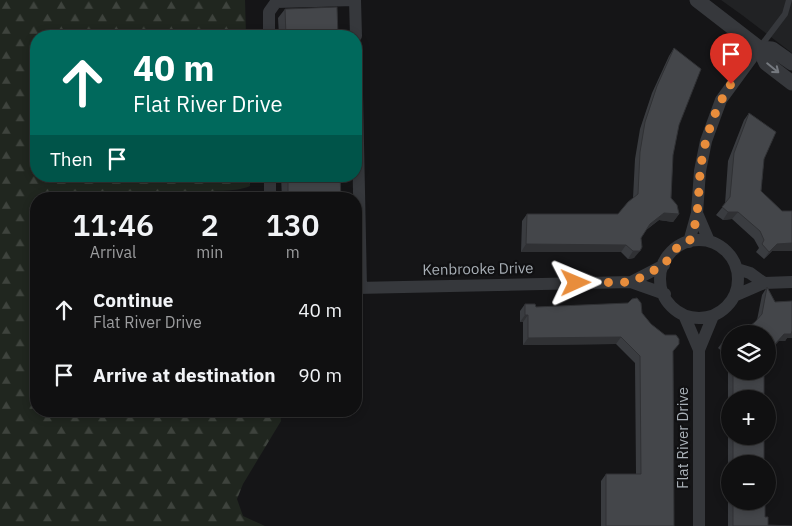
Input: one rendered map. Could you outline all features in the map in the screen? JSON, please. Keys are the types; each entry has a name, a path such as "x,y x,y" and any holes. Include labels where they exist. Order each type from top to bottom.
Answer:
{"street":[{"path":"269,30 269,12 276,2 355,0 356,30"},
{"path":"697,0 759,48 766,62 792,83"},
{"path":"759,48 772,49 792,63"},
{"path":"689,242 698,213 700,171 706,141 721,100 759,48"},
{"path":"698,213 709,241"},
{"path":"665,294 661,281 664,265 675,249 689,242 709,241 725,250 733,260 737,269 738,280 734,296"},
{"name":"Kenbrooke Drive","path":"632,282 664,265"},
{"path":"737,269 750,273 764,283"},
{"name":"Kenbrooke Drive","path":"362,288 632,282 665,294"},
{"path":"734,296 764,283 792,282"},
{"name":"Flat River Drive","path":"665,294 668,302 684,315 699,350 699,526"},
{"name":"Flat River Drive","path":"699,350 714,316 727,307 734,296"},
{"path":"684,315 699,318 714,316"}],"lane":[{"path":"759,48 785,14 789,0"}],"shaded area":[{"path":"721,0 792,0 792,53 742,15"}],"green space":[{"path":"0,0 245,0 246,30 30,30 30,182 250,182 250,186 242,189 202,192 30,192 30,417 281,417 281,421 243,484 237,499 243,516 265,526 0,526"}],"building":[{"path":"337,7 338,30 286,30 285,9"},
{"path":"674,48 701,69 679,125 673,155 671,198 677,205 679,214 664,213 650,224 641,238 642,247 640,251 633,251 626,245 526,244 527,214 618,214 638,194 640,152 645,122 657,86"},
{"path":"749,113 776,132 764,159 761,191 782,211 792,211 792,243 777,244 769,252 762,244 764,240 760,231 738,212 728,212 722,207 730,197 734,153"},
{"path":"288,182 340,182 341,192 288,192"},
{"path":"767,287 775,302 792,301 791,334 784,334 776,343 776,325 751,325 762,314"},
{"path":"637,298 641,303 642,313 651,324 665,335 676,335 679,339 679,344 673,351 674,526 606,526 606,474 641,474 640,356 621,337 528,338 528,315 525,315 525,304 535,304 536,307 628,303 632,299"},
{"path":"733,380 764,380 764,390 733,390"},
{"path":"733,445 764,445 764,455 733,455"},
{"path":"733,510 765,510 765,517 768,517 768,525 792,526 733,526"}],"route":[{"path":"576,283 632,282 664,265 675,249 689,242 698,213 700,171 706,141 721,100 731,84"}]}
